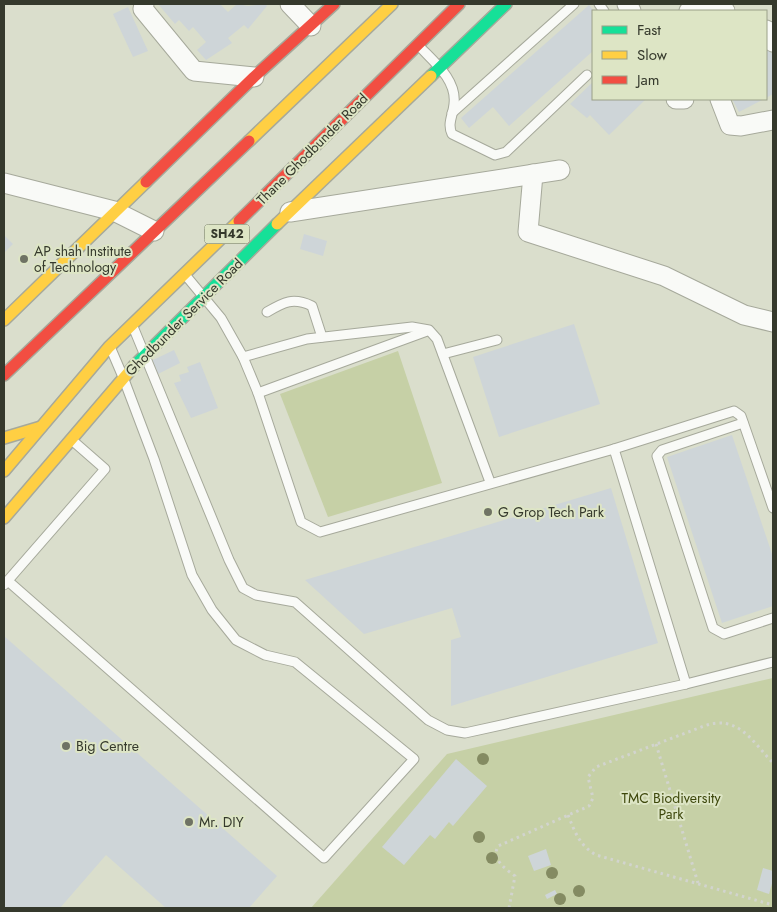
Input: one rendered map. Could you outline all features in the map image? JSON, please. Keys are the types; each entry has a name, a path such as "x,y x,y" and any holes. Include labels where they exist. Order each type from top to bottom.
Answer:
{"main road":[{"path":"4,320 114,211 254,77 334,4"},
{"path":"4,375 392,4"},
{"name":"Thane Ghodbunder Road","path":"4,471 109,347 186,275 459,4"},
{"name":"Ghodbunder Service Road","path":"4,518 123,377 290,212 506,4"},
{"path":"4,438 41,428"}],"street":[{"path":"144,4 143,8 194,71 254,77"},
{"path":"290,4 311,26"},
{"path":"692,10 709,4"},
{"path":"720,100 730,125 741,126 773,120"},
{"path":"290,212 560,170"},
{"path":"533,174 528,232 664,276 744,315 773,322"},
{"path":"4,182 114,211 154,231"}],"lane":[{"path":"452,113 574,4"},
{"path":"417,45 440,68 451,85 454,103 448,126 452,134 494,155 506,152 587,75"},
{"path":"186,275 221,318 243,356 258,393 301,522 320,532 614,448 734,411 741,416 773,508"},
{"path":"267,312 287,300 302,301 312,306 322,337"},
{"path":"132,325 228,560 243,588 256,595 295,602 428,720 447,730 465,733 686,684 773,662"},
{"path":"243,356 307,339 412,327 429,330 437,339 490,482"},
{"path":"258,393 429,330"},
{"path":"443,354 496,340"},
{"path":"71,439 105,469 6,583 324,858 414,759 296,662 258,652 236,640 222,624 192,575 154,459 123,377 109,347"},
{"path":"743,423 662,450 657,456 713,628 724,634 773,618"},
{"path":"614,448 686,684"}],"path":[{"path":"509,908 515,876 502,867 496,854 498,846 585,809 592,802 592,792 588,781 589,773 593,770 712,723 722,722 737,726 773,763"},
{"path":"656,744 698,883"},
{"path":"568,815 577,838 586,849 596,855 773,905"}],"green space":[{"path":"398,351 442,483 328,517 280,394"},
{"name":"TMC Biodiversity Park","path":"773,678 773,908 311,908 447,754"}],"building":[{"path":"158,4 220,4 228,12 237,4 248,6 265,4 267,6 248,29 244,25 228,38 232,43 206,60 197,50 206,42 193,27 189,31 179,20 175,24"},
{"path":"589,5 593,10 592,52 509,126 493,107 469,128 461,118"},
{"path":"128,7 148,51 133,57 113,14"},
{"path":"767,44 773,56 773,94 767,97"},
{"path":"592,83 592,100 645,100 609,135 590,115 587,118 570,104"},
{"path":"733,100 762,100 739,112"},
{"path":"304,234 327,241 323,256 300,249"},
{"path":"4,235 13,244 4,253"},
{"path":"574,324 600,404 499,437 473,357"},
{"path":"174,350 180,363 156,375 149,362"},
{"path":"200,362 218,408 191,418 174,383 181,381 179,375 189,372 187,367"},
{"path":"732,435 773,557 773,606 722,623 667,457"},
{"path":"611,488 658,643 451,706 451,640 461,637 452,608 364,634 305,580"},
{"name":"Big Centre","path":"4,636 277,876 249,908 166,908 106,855 60,908 4,908"},
{"path":"456,759 487,786 453,826 449,822 435,839 430,835 404,865 382,847"},
{"path":"546,849 551,865 534,871 528,856"},
{"path":"763,868 773,871 773,880 769,894 757,890"},
{"path":"555,890 557,894 547,899 545,895"}],"traffic: fast":[{"path":"431,76 506,4"},
{"path":"134,366 277,224"}],"traffic: slow":[{"path":"249,141 392,4"},
{"path":"277,224 431,76"},
{"path":"4,320 146,182"},
{"path":"4,471 109,347 239,221"},
{"path":"4,518 134,366"},
{"path":"4,438 41,427"}],"traffic: jam":[{"path":"146,182 254,77 334,4"},
{"path":"239,221 459,4"},
{"path":"4,375 249,141"}],"place":[{"name":"AP shah Institute of Technology","path":"24,259"},
{"name":"G Grop Tech Park","path":"488,512"},
{"name":"Big Centre","path":"66,746"},
{"name":"Mr. DIY","path":"189,822"}]}
